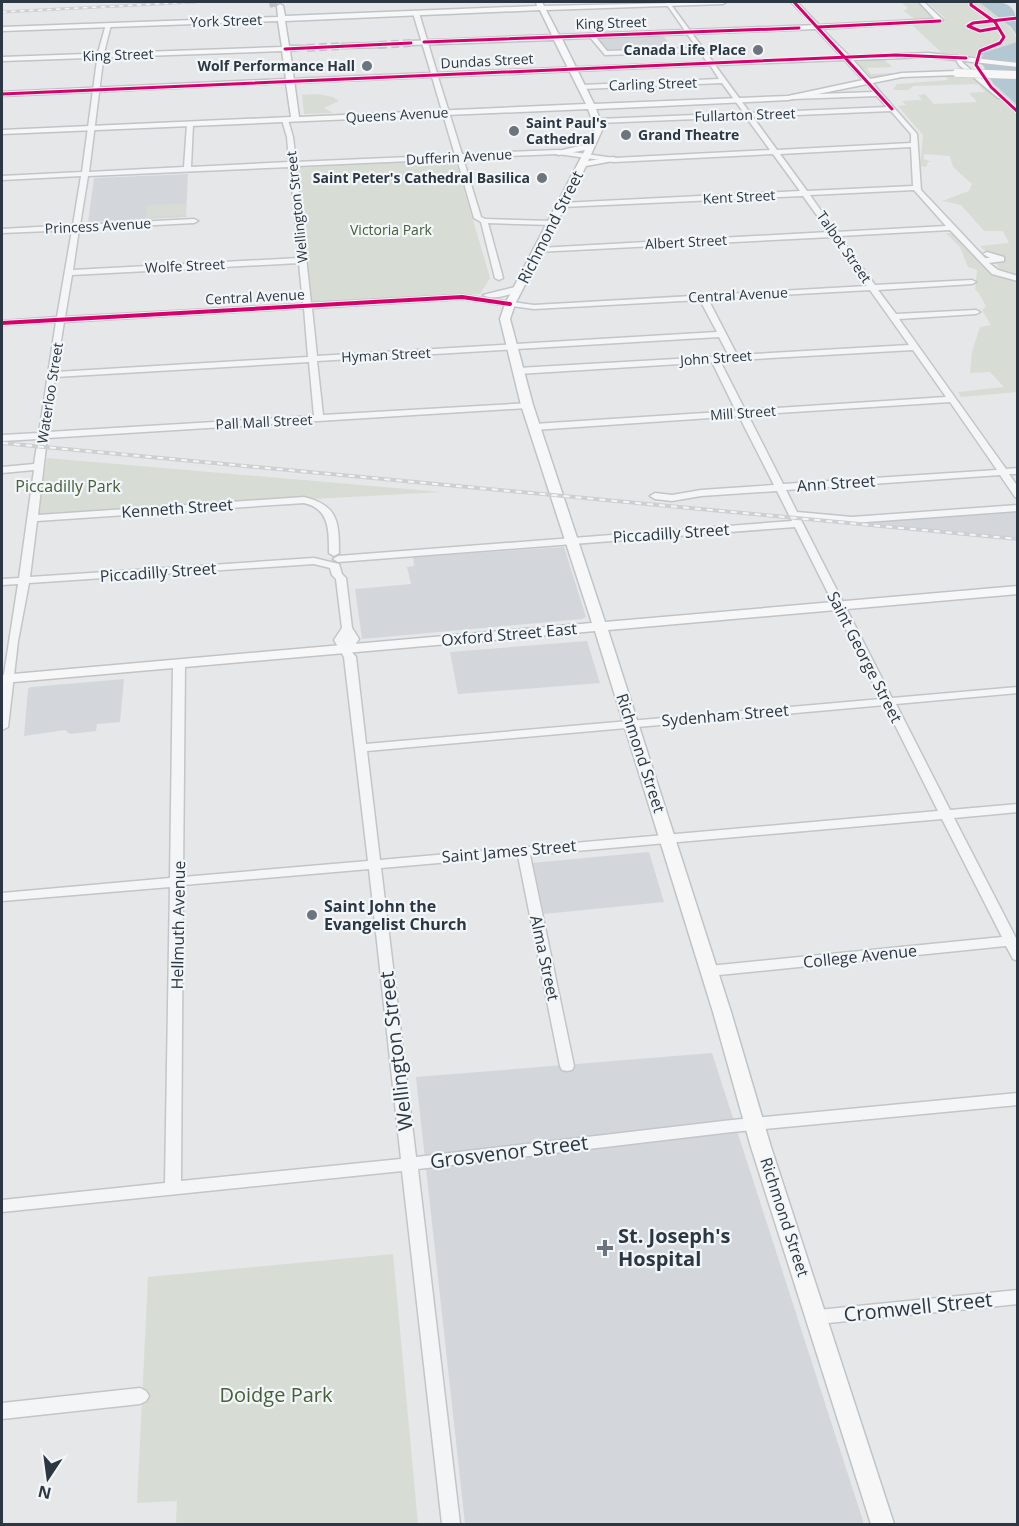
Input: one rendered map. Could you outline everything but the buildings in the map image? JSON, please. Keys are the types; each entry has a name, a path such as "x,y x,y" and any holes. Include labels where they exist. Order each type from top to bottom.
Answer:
{"main road":[{"path":"280,21 297,18 484,11 540,5 723,2"},
{"path":"540,5 598,121"},
{"name":"Wellington Street","path":"277,7 280,21 281,81 285,120"},
{"name":"York Street","path":"2,29 280,21"},
{"path":"818,27 867,81"},
{"name":"King Street","path":"411,43 818,27"},
{"path":"342,46 379,45"},
{"name":"King Street","path":"2,59 307,48"},
{"name":"Wellington Street","path":"281,49 290,81 295,119"},
{"name":"Dundas Street","path":"845,58 910,54 970,58 1017,65"},
{"name":"Queens Avenue","path":"2,132 792,98 902,75 957,73 1017,75"},
{"name":"Dundas Street","path":"2,94 290,81"},
{"name":"Richmond Street","path":"598,121 598,128 585,160 510,304 505,319 527,405 632,724 754,1124 883,1524"},
{"path":"558,152 591,146"},
{"path":"585,160 614,160"},
{"name":"Oxford Street East","path":"5,679 1017,590"}],"street":[{"name":"Talbot Street","path":"668,2 894,317 1017,495"},
{"path":"794,2 818,27"},
{"name":"King Street","path":"818,27 940,21 940,18 921,2"},
{"path":"416,13 478,218 484,221 552,223"},
{"name":"Waterloo Street","path":"2,727 5,679 24,580 37,467 44,435 74,227 85,174 101,56 108,25"},
{"path":"592,36 605,53 701,50"},
{"path":"956,57 961,64 974,72 1000,97"},
{"name":"Dundas Street","path":"290,81 845,58"},
{"name":"Carling Street","path":"582,87 724,81"},
{"path":"867,81 914,134 916,188 953,228 985,258 993,262 1000,274"},
{"name":"Queens Avenue","path":"792,98 878,94"},
{"name":"Fullarton Street","path":"598,121 892,109"},
{"name":"Wellington Street","path":"291,137 295,129 295,119"},
{"name":"Wellington Street","path":"285,120 291,137 320,419"},
{"path":"188,169 190,124"},
{"path":"614,160 915,145"},
{"name":"Dufferin Avenue","path":"2,178 558,152 585,160"},
{"name":"Kent Street","path":"562,205 916,188"},
{"name":"Princess Avenue","path":"2,231 194,221"},
{"path":"484,221 499,278"},
{"name":"Albert Street","path":"539,250 953,228"},
{"path":"985,258 991,270 1016,278"},
{"name":"Wolfe Street","path":"68,273 303,260"},
{"name":"Central Avenue","path":"2,324 462,297 534,307 972,282"},
{"path":"462,297 506,293 519,288"},
{"path":"702,296 734,357"},
{"path":"894,317 976,312"},
{"name":"Hyman Street","path":"51,375 721,334"},
{"name":"John Street","path":"518,371 913,347"},
{"name":"Saint George Street","path":"714,358 1017,956"},
{"name":"Mill Street","path":"534,427 951,399"},
{"name":"Pall Mall Street","path":"2,438 527,405"},
{"path":"2,470 37,467"},
{"name":"Ann Street","path":"654,496 672,498 780,487 1017,471"},
{"name":"Kenneth Street","path":"32,518 304,500 321,504"},
{"name":"Wellington Street","path":"321,504 334,526 337,574 341,578 346,628 339,640 347,649 361,748 451,1524"},
{"name":"Piccadilly Street","path":"2,582 546,544 573,545 795,519 852,520 1017,508"},
{"name":"Hellmuth Avenue","path":"173,1186 179,880 179,664"},
{"name":"Sydenham Street","path":"361,748 1017,690"},
{"name":"Saint James Street","path":"2,897 1017,808"},
{"name":"Alma Street","path":"523,850 567,1066"},
{"name":"College Avenue","path":"709,971 1010,942"},
{"name":"Grosvenor Street","path":"2,1206 173,1186 409,1164 754,1124 1017,1099"},
{"name":"Cromwell Street","path":"818,1317 1017,1297"},
{"path":"2,1412 140,1396"}],"shaded area":[{"path":"663,35 673,50 605,52 598,38"},
{"path":"188,174 186,217 88,222 94,178"},
{"path":"1017,512 1017,538 858,522"},
{"path":"564,547 586,617 582,619 362,639 355,589 411,584 407,567 414,566 413,557"},
{"path":"587,641 600,683 458,694 450,652"},
{"path":"124,679 120,722 97,724 96,731 70,734 65,730 24,736 28,689 31,687"},
{"path":"649,852 664,902 544,914 531,863"},
{"name":"St. Joseph's Hospital","path":"712,1053 864,1524 465,1524 416,1077"}],"green space":[{"path":"962,1 986,4 1004,20 1013,32 1017,43 983,53 982,57 942,53 912,25 885,26 942,23 945,18 927,2"},
{"path":"901,2 917,2 936,19 922,20 911,17 904,11 908,8"},
{"path":"883,58 892,67 867,68 871,74 898,73 871,78 857,62 861,61 859,59"},
{"path":"945,75 989,76 1017,103 1017,276 1000,270 993,258 980,246 1009,243 1003,231 984,231 961,205 942,201 969,191 972,184 953,167 950,156 924,154 924,159 932,162 928,162 926,167 920,166 923,135 898,106 906,105 902,101 922,100 918,95 925,94 934,104 977,102 969,93 985,92 978,84 914,86 908,90 893,90 897,84 948,80"},
{"path":"317,94 333,97 339,101 324,108 333,113 304,114 302,95"},
{"name":"Victoria Park","path":"455,159 490,278 480,294 316,303 310,299 297,166"},
{"path":"186,204 186,215 146,217 147,205"},
{"path":"946,233 954,233 992,273 1017,281 1017,392 961,397 958,392 1004,387 990,372 970,373 972,352 980,327 991,325 982,310 986,306 975,290 977,270 968,267 960,247"},
{"name":"Piccadilly Park","path":"47,458 442,492 37,514"},
{"name":"Doidge Park","path":"393,1254 418,1524 176,1524 177,1501 137,1503 148,1277"}],"water":[{"path":"979,2 998,2 1010,7 1016,17 1017,36 1011,27"},
{"path":"1017,42 1017,105 993,83 981,62 983,53"}],"tunnel":[{"path":"273,2 274,7"},
{"path":"379,45 411,43"},
{"path":"307,48 342,46"}],"railway":[{"path":"2,12 195,2"},
{"path":"2,443 1018,539"}],"cycle path":[{"path":"794,2 892,109"},
{"path":"971,2 971,5 995,22 1004,37 1000,43 980,51 976,65 991,87 1018,112"},
{"path":"997,28 980,31 968,26 973,23 1018,18"},
{"path":"818,27 940,21"},
{"path":"424,42 799,28"},
{"path":"285,49 411,43"},
{"path":"2,94 896,55 966,58"},
{"path":"2,323 462,297 510,304"}],"place":[{"name":"Canada Life Place","path":"758,50"},
{"name":"Wolf Performance Hall","path":"367,66"},
{"name":"Saint Paul's Cathedral","path":"514,131"},
{"name":"Grand Theatre","path":"626,135"},
{"name":"Saint Peter's Cathedral Basilica","path":"542,178"},
{"name":"Saint John the Evangelist Church","path":"312,915"},
{"name":"St. Joseph's Hospital","path":"605,1248"}]}
